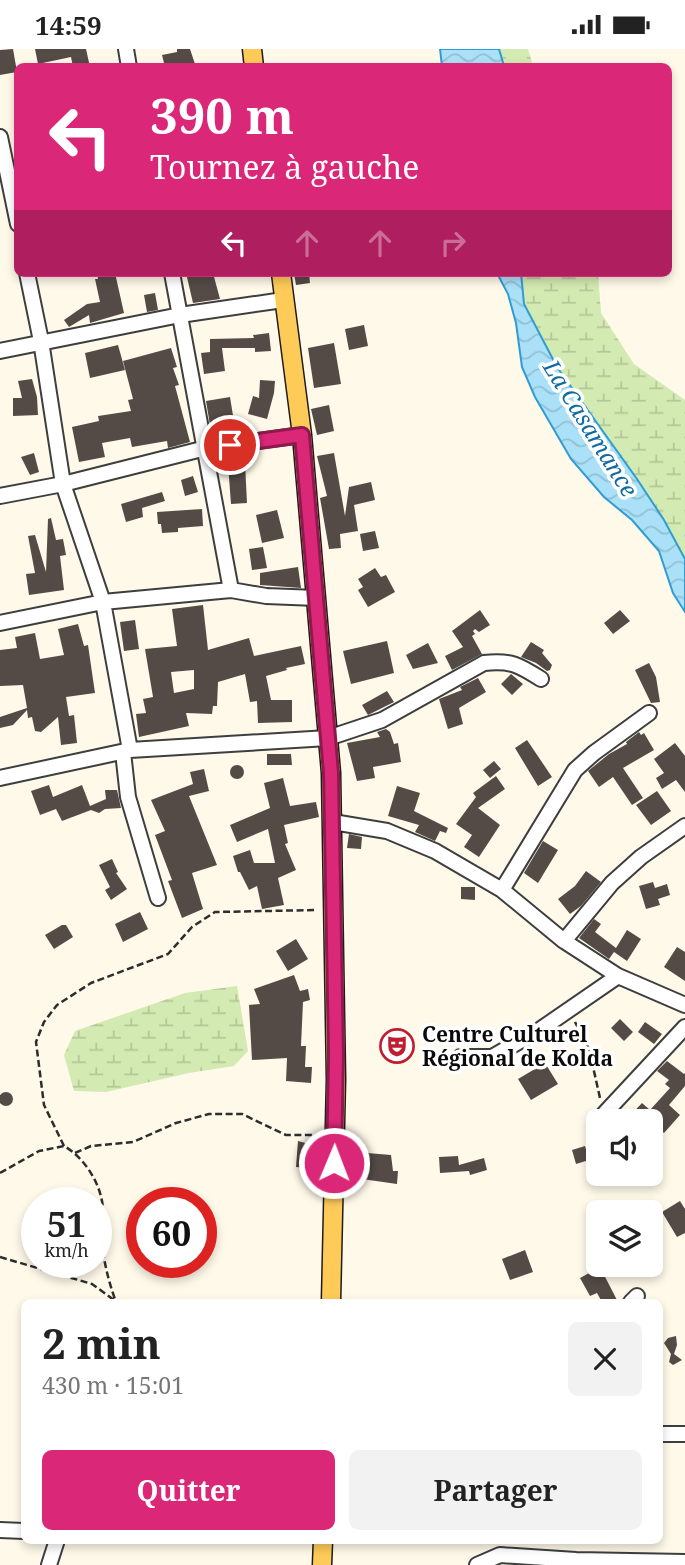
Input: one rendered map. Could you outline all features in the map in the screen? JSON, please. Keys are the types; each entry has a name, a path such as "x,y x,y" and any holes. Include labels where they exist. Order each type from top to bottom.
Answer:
{"main road":[{"path":"281,277 302,435 333,822 335,1135 331,1299"},
{"path":"322,1565 323,1544"}],"street":[{"path":"0,137 12,213"},
{"path":"28,277 41,341 63,484 103,602 126,751 128,797 158,898"},
{"path":"173,277 231,590"},
{"path":"0,351 180,315 283,300"},
{"path":"0,496 63,484 206,448 302,435"},
{"path":"0,623 103,602 231,590 266,596 317,598"},
{"path":"0,778 126,751 328,738 382,719 484,663 503,661 520,665 541,679"},
{"path":"502,890 575,770 649,713"},
{"path":"333,822 387,831 435,851 502,890 564,941 618,976 685,1005"},
{"path":"564,941 612,883 641,857 685,826"},
{"path":"460,1056 492,1057 618,976"},
{"path":"609,1109 685,1027"},
{"path":"663,1434 685,1434"},
{"path":"0,1529 21,1531"},
{"path":"49,1565 56,1544"},
{"path":"477,1565 500,1555 576,1560 685,1562"}],"path":[{"path":"115,1299 108,1278 102,1241 103,1206 92,1174 75,1153 64,1146 44,1105 36,1042 44,1022 57,1005 91,983 168,954 192,927 215,912 334,909"},
{"path":"568,1010 589,1049 603,1109"},
{"path":"75,1153 91,1146 133,1142 176,1123 209,1114 242,1114 286,1135 335,1135"},
{"path":"0,1173 39,1151 64,1146"},
{"path":"0,1257 92,1285 112,1299"}],"green space":[{"path":"499,49 528,49 532,63 503,63"},
{"path":"521,277 598,277 601,313 634,364 685,400 685,559 637,479 557,367 524,303"},
{"path":"237,986 248,1051 234,1066 106,1092 74,1091 64,1055 75,1031 185,993"}],"water":[{"path":"440,49 499,49 503,63 442,63"},
{"name":"La Casamance","path":"499,277 521,277 524,304 557,367 664,520 685,559 685,612 673,593 659,551 632,520 604,497 571,459 535,397 522,367 516,323 508,294"}],"building":[{"path":"13,49 14,73 0,75 0,50"},
{"path":"35,49 86,49 89,63 72,63 71,57 38,63"},
{"path":"177,49 190,49 195,63 164,63 162,55 177,52"},
{"path":"116,277 124,313 90,323 89,315 69,327 64,320 87,304 100,302 95,279"},
{"path":"187,277 214,277 220,299 193,303"},
{"path":"295,277 309,277 310,283 296,285"},
{"path":"155,293 158,310 147,312 144,295"},
{"path":"364,325 368,346 349,350 345,329"},
{"path":"269,333 271,351 222,348 225,371 204,374 201,353 210,352 210,339 254,338 253,335"},
{"path":"334,343 341,384 314,388 308,348"},
{"path":"118,345 125,370 90,378 85,353"},
{"path":"171,348 177,367 173,368 179,385 175,386 190,442 168,448 167,441 132,447 130,438 102,443 105,457 79,462 72,427 99,421 98,416 131,411 128,400 133,399 123,361"},
{"path":"32,379 38,415 13,416 13,398 22,398 18,381"},
{"path":"260,380 275,381 267,419 248,414 253,396 259,398"},
{"path":"230,397 236,434 212,437 206,401"},
{"path":"329,405 334,431 317,435 311,409"},
{"path":"34,453 39,472 30,475 21,457"},
{"path":"334,453 345,516 349,487 371,482 375,500 354,505 358,531 340,534 341,548 329,549 320,498 327,496 317,456"},
{"path":"245,463 247,503 231,504 228,464"},
{"path":"193,476 198,492 185,496 181,480"},
{"path":"162,492 165,501 142,508 143,517 126,522 121,504"},
{"path":"202,509 203,526 178,528 178,532 162,533 157,512"},
{"path":"277,510 284,538 262,543 256,515"},
{"path":"51,518 56,540 63,539 66,555 60,556 64,590 29,595 26,574 35,573 28,536 35,535 46,572 48,519"},
{"path":"375,531 379,548 363,551 360,534"},
{"path":"263,547 267,568 252,570 249,549"},
{"path":"298,567 301,588 260,585 260,573"},
{"path":"375,568 381,577 386,575 395,592 368,607 358,590 363,587 358,579"},
{"path":"203,605 208,650 249,638 254,656 301,646 305,664 266,676 271,700 292,700 292,722 258,723 257,701 250,702 245,674 218,682 217,706 213,706 212,714 186,713 189,726 139,737 136,714 146,713 143,699 153,697 145,649 177,646 172,609","holes":["194,670 194,689 174,693 171,672"]},
{"path":"480,610 490,625 479,632 475,629 473,631 475,634 472,636 482,654 452,670 445,656 463,647 452,631"},
{"path":"620,610 630,621 613,634 604,623"},
{"path":"135,620 139,649 124,651 120,622"},
{"path":"78,624 84,646 88,645 95,693 66,697 69,716 74,715 77,743 61,745 58,717 41,732 35,731 32,717 28,718 27,710 13,725 0,728 0,717 27,708 23,685 0,686 0,650 17,648 15,637 35,633 40,659 64,655 58,629"},
{"path":"387,641 394,673 351,684 343,651"},
{"path":"531,642 544,650 542,653 552,665 550,670 547,671 521,657"},
{"path":"428,643 438,663 413,669 406,655"},
{"path":"649,663 656,677 660,702 651,703 635,670"},
{"path":"511,674 523,684 512,695 501,684"},
{"path":"478,678 486,692 459,708 463,724 448,729 439,699 462,690 460,687"},
{"path":"387,691 394,702 368,715 362,705"},
{"path":"386,729 390,732 394,744 398,743 401,762 373,767 375,778 357,781 347,743 380,737 377,732"},
{"path":"639,732 641,735 644,733 654,750 623,768 643,798 632,805 613,777 599,787 588,771 627,744 626,742"},
{"path":"527,740 552,777 538,786 515,748"},
{"path":"675,743 685,756 685,792 676,780 662,789 656,778 664,773 654,759"},
{"path":"267,754 291,754 292,765 267,765"},
{"path":"494,761 501,769 490,778 483,770"},
{"path":"234,765 240,765 244,772 240,779 234,779 230,775 230,769"},
{"path":"204,769 209,791 189,796 217,865 192,873 203,909 182,918 168,881 172,880 155,835 165,831 151,800 193,784 190,772"},
{"path":"496,776 505,789 478,808 500,825 479,857 464,847 472,835 456,824 476,797 473,793"},
{"path":"283,778 290,806 316,802 319,817 284,825 288,843 285,844 296,870 278,878 284,905 262,909 257,886 249,890 238,872 233,856 250,850 254,863 275,863 268,829 237,842 230,825 270,808 264,783"},
{"path":"49,785 53,797 82,785 90,806 106,799 105,790 117,790 121,808 105,809 99,813 91,810 62,821 56,809 40,815 31,791"},
{"path":"397,786 420,793 414,811 448,828 446,833 440,831 435,841 415,832 419,825 388,816"},
{"path":"657,791 671,811 651,825 636,805"},
{"path":"349,834 362,837 361,849 347,848"},
{"path":"543,841 558,850 538,883 524,873"},
{"path":"112,859 118,872 116,873 127,889 111,900 105,890 110,887 99,865"},
{"path":"586,871 601,882 581,906 570,914 558,899 575,886"},
{"path":"653,882 655,888 667,884 670,895 658,899 660,905 646,909 639,886"},
{"path":"461,887 475,887 475,900 461,899"},
{"path":"140,912 148,929 123,942 115,924"},
{"path":"594,919 601,924 595,932 616,948 627,930 641,939 627,961 614,952 609,959 579,938"},
{"path":"66,925 73,937 54,949 45,935"},
{"path":"296,939 308,959 288,971 276,951"},
{"path":"677,947 685,952 685,981 664,967"},
{"path":"294,975 300,991 308,989 310,1000 303,1002 301,1046 306,1046 305,1067 312,1067 311,1083 286,1081 287,1058 252,1060 249,1005 260,1004 254,989"},
{"path":"620,1019 633,1032 624,1041 611,1028"},
{"path":"645,1022 662,1034 654,1044 638,1032"},
{"path":"667,1061 685,1073 685,1086 669,1105 680,1115 664,1133 663,1109 651,1109 670,1088 665,1084 669,1080 657,1071"},
{"path":"545,1063 558,1084 531,1100 518,1079"},
{"path":"3,1092 9,1092 13,1099 9,1106 3,1106 -1,1102 -1,1096"},
{"path":"642,1103 649,1109 636,1109"},
{"path":"298,1141 309,1144 309,1168 296,1167"},
{"path":"585,1146 586,1161 576,1164 572,1150"},
{"path":"367,1153 391,1155 393,1171 398,1171 397,1184 362,1179"},
{"path":"458,1156 459,1165 484,1158 487,1170 470,1175 469,1171 440,1173 439,1157"},
{"path":"680,1201 685,1209 685,1233 677,1237 663,1211"},
{"path":"525,1250 533,1272 510,1280 502,1259"},
{"path":"586,1275 586,1277 605,1277 616,1299 600,1299 597,1293 590,1296 580,1278"},
{"path":"676,1336 674,1354 682,1360 673,1365 669,1362 671,1354 664,1343 668,1338"}],"place":[{"name":"Centre Culturel Régional de Kolda","path":"397,1046"}],"route":[{"path":"230,445 302,435 331,773 336,1055 334,1163"}]}
